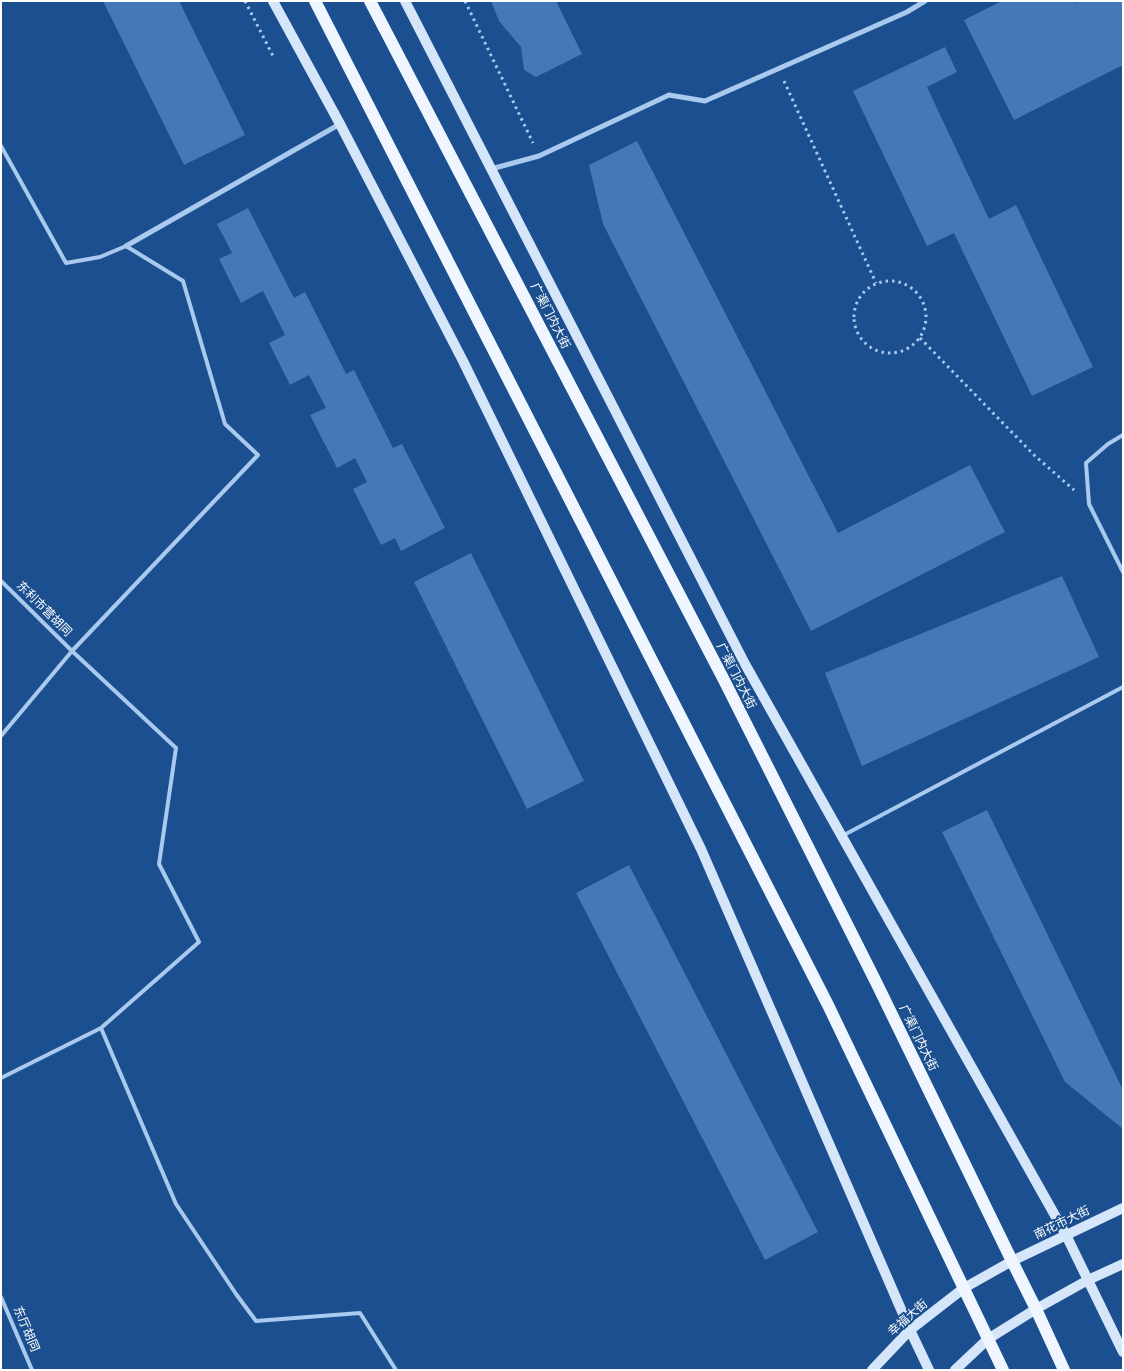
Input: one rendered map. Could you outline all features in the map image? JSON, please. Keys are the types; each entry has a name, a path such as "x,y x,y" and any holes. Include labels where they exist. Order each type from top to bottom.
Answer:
{"main road":[{"path":"315,1 828,1005 1003,1370"},
{"name":"广渠门内大街","path":"370,1 724,680 871,973 1064,1370"}],"street":[{"path":"273,1 340,124 463,361 702,849 929,1370"},
{"name":"广渠门内大街","path":"405,1 745,664 1066,1234 1123,1352"},
{"path":"492,169 539,156 670,95 705,101 906,12 925,1"},
{"path":"126,246 340,124"},
{"name":"南花市大街","path":"964,1288 1012,1261 1123,1208"},
{"path":"955,1370 988,1339 1088,1280 1123,1264"},
{"name":"幸福大街","path":"872,1370 910,1330 964,1288"}],"lane":[{"path":"1,146 66,263 100,257 126,246 183,281 225,424 258,455 72,651 1,736"},
{"path":"1123,436 1108,444 1086,463 1089,504 1123,572"},
{"name":"东利市营胡同","path":"1,581 72,651 176,748 160,864 198,942 101,1028"},
{"path":"842,836 1123,687"},
{"path":"1,1078 101,1028 176,1204 256,1321 360,1313 396,1370"},
{"name":"东厅胡同","path":"1,1297 32,1370"}],"path":[{"path":"245,1 274,58"},
{"path":"465,1 539,156"},
{"path":"778,69 876,283"},
{"path":"888,280 899,281 910,286 919,294 927,315 925,327 920,338 912,347 901,352 888,354 876,351 866,344 858,334 854,323 854,311 858,299 865,289 876,283 888,280"},
{"path":"920,338 1034,454 1089,504"}],"building":[{"path":"103,1 179,1 245,135 184,165"},
{"path":"491,1 556,1 582,54 536,77 524,70 521,47 499,21"},
{"path":"1002,1 1075,1 1076,3 1079,1 1123,1 1123,65 1014,120 964,20"},
{"path":"945,47 957,72 927,87 989,219 1016,205 1093,367 1032,396 954,233 927,246 853,91"},
{"path":"637,141 838,533 970,465 1005,532 811,631 603,224 589,165"},
{"path":"248,208 294,298 305,292 346,374 354,370 393,448 402,444 445,528 401,551 395,538 381,545 353,489 367,482 355,458 337,468 310,415 326,408 309,375 290,385 269,343 285,335 263,291 241,303 219,259 232,253 217,224"},
{"path":"471,553 584,781 527,809 414,582"},
{"path":"1062,576 1099,657 862,766 825,673"},
{"path":"987,810 1123,1090 1123,1129 1065,1082 942,832"},
{"path":"629,865 818,1232 765,1260 576,893"}]}
